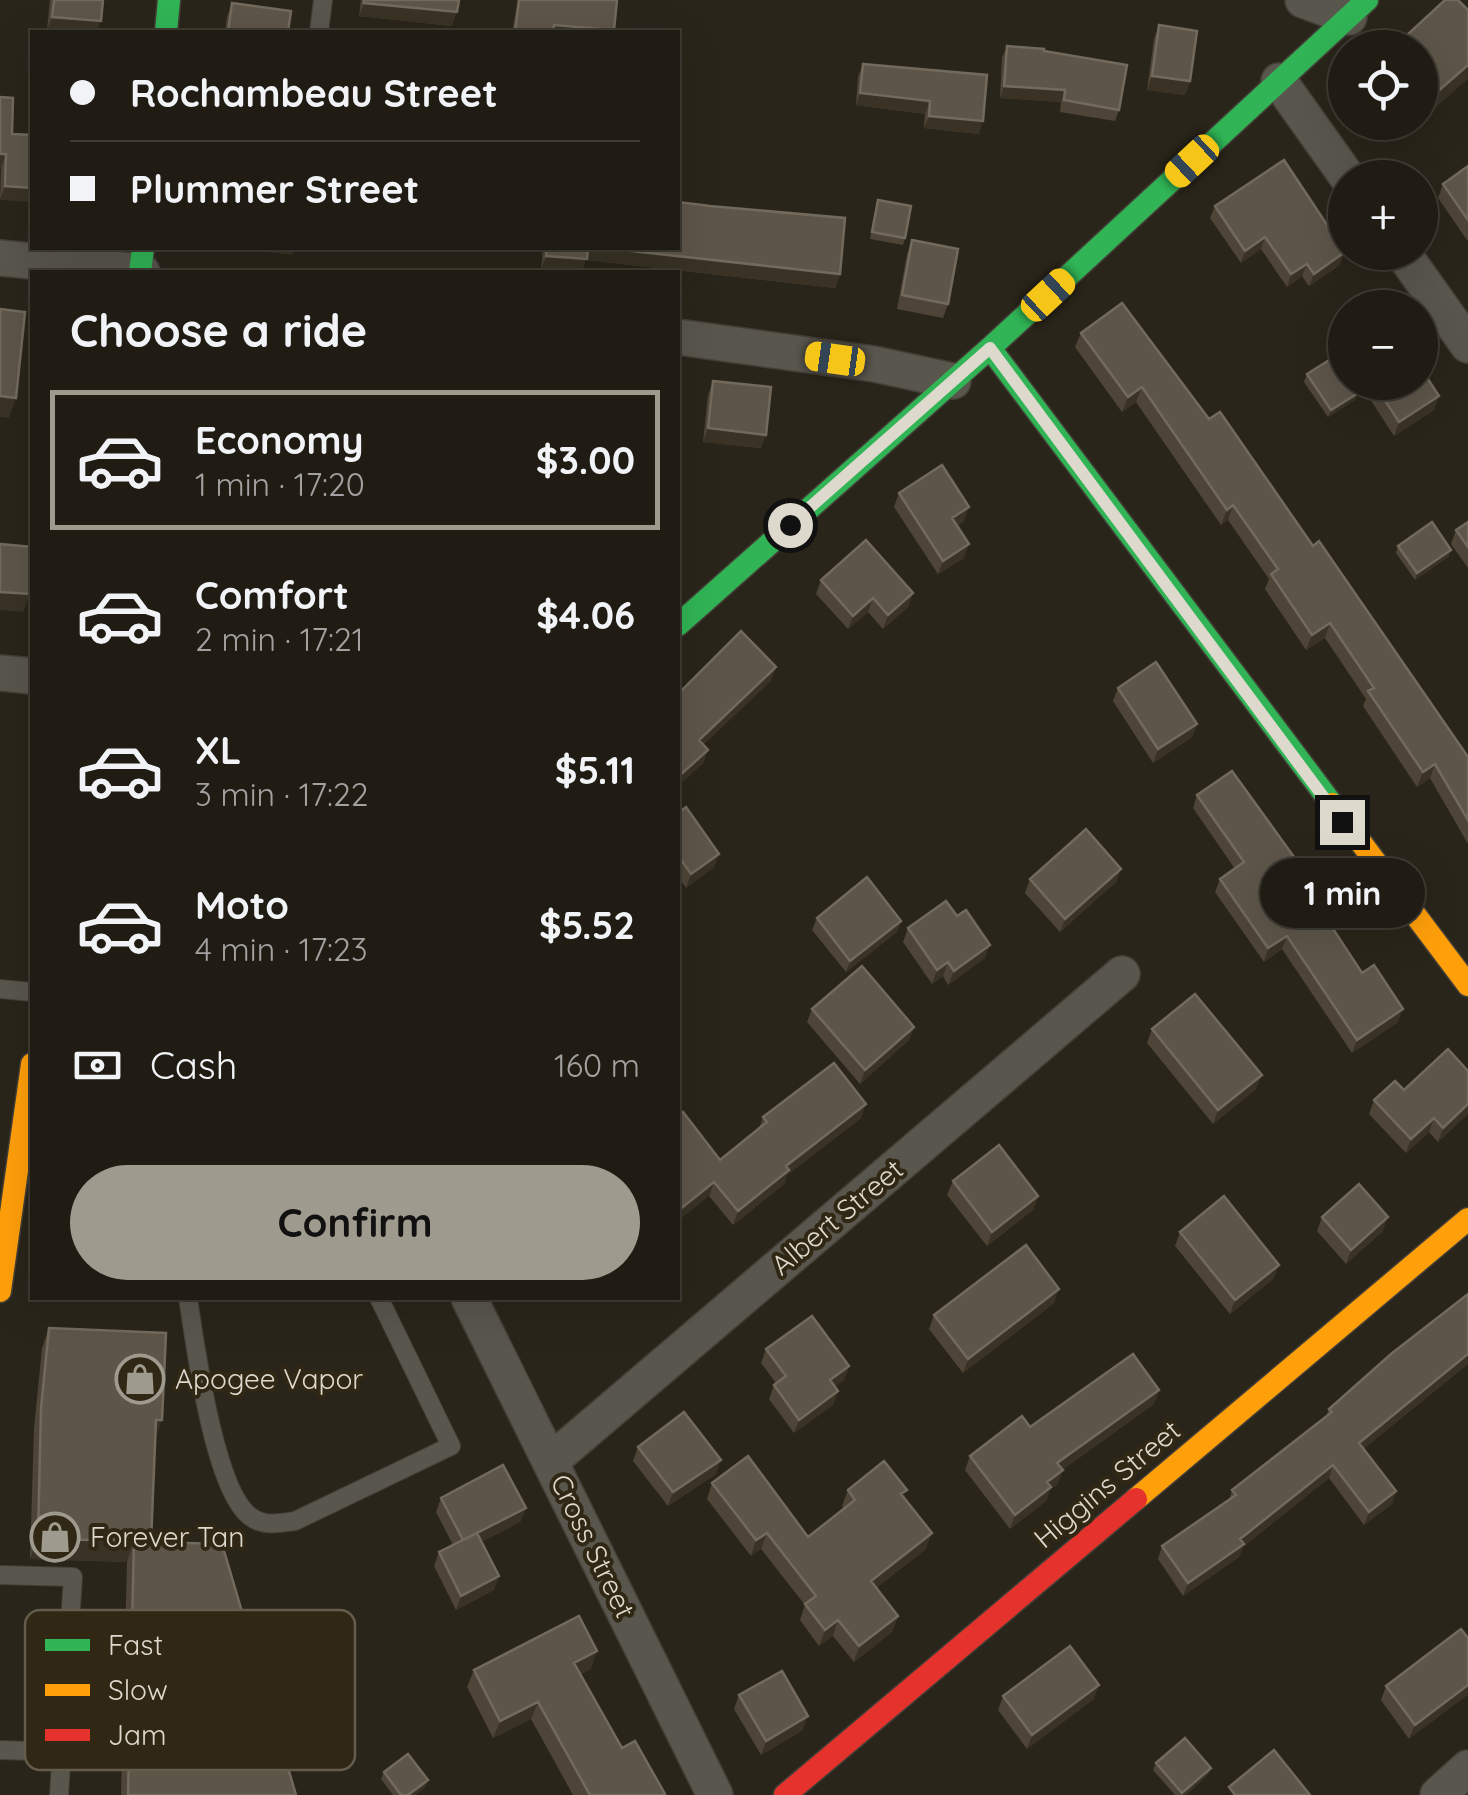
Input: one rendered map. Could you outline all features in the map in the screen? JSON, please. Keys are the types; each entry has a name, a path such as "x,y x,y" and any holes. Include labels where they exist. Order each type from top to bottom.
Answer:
{"street":[{"path":"166,30 169,0"},
{"path":"1303,0 1358,9"},
{"path":"680,623 954,381 1358,9"},
{"path":"1279,81 1335,160"},
{"path":"0,258 121,270"},
{"path":"1415,270 1468,345"},
{"path":"680,337 874,364 954,381"},
{"path":"990,348 1468,985"},
{"path":"0,672 30,676"},
{"name":"Albert Street","path":"551,1460 1122,974"},
{"path":"6,1288 30,1080"},
{"name":"Higgins Street","path":"784,1795 1468,1219"},
{"name":"Cross Street","path":"470,1300 714,1795"},
{"path":"1438,1795 1468,1768"}],"lane":[{"path":"319,30 323,0"},
{"path":"0,989 30,992"},
{"path":"188,1300 204,1394 224,1471 238,1503 251,1518 272,1524 295,1521 450,1446 380,1300"},
{"path":"0,1575 73,1576 71,1610"},
{"path":"0,1750 25,1751"},
{"path":"59,1795 61,1770"}],"building":[{"path":"54,0 103,0 101,21 52,17"},
{"path":"364,0 459,0 457,12"},
{"path":"519,0 617,0 614,30 554,25 553,30 515,30"},
{"path":"1445,0 1458,0 1468,10 1468,65 1438,91 1438,30 1412,30"},
{"path":"232,3 291,11 288,30 228,30"},
{"path":"1159,25 1197,31 1190,81 1152,76"},
{"path":"1007,46 1127,65 1119,110 1064,100 1065,90 1004,86"},
{"path":"863,64 987,75 983,121 929,116 930,101 860,93"},
{"path":"0,97 13,98 12,134 30,135 30,188 5,186 6,154 0,154"},
{"path":"1284,160 1328,226 1328,264 1314,274 1307,264 1291,274 1265,237 1245,251 1215,206"},
{"path":"1468,166 1468,220 1443,184"},
{"path":"878,200 911,206 905,238 872,232"},
{"path":"680,202 845,218 840,274 622,250 680,250"},
{"path":"912,240 958,249 948,304 902,295"},
{"path":"547,250 588,250 587,259 546,256"},
{"path":"1122,303 1209,419 1220,412 1313,546 1319,541 1468,757 1468,820 1435,764 1423,772 1368,691 1374,688 1330,623 1312,635 1271,574 1278,569 1233,505 1227,510 1142,387 1128,397 1081,333"},
{"path":"0,309 25,312 16,398 0,396"},
{"path":"1328,361 1328,400 1347,400 1331,410 1307,374"},
{"path":"713,381 771,387 766,435 708,428"},
{"path":"1385,400 1433,400 1399,422"},
{"path":"942,465 969,507 952,518 969,544 943,561 899,493"},
{"path":"1432,522 1451,550 1417,573 1398,546"},
{"path":"1468,522 1468,547 1456,530"},
{"path":"866,540 913,593 888,615 873,598 853,616 821,580"},
{"path":"0,544 30,547 30,594 0,592"},
{"path":"741,631 776,667 699,740 708,750 680,775 680,692"},
{"path":"1156,662 1197,724 1158,749 1118,688"},
{"path":"1232,771 1330,907 1322,912 1362,973 1374,965 1403,1009 1357,1040 1287,936 1268,948 1220,879 1244,862 1197,795"},
{"path":"686,807 719,854 691,874 680,858 680,812"},
{"path":"1086,829 1121,869 1065,919 1030,879"},
{"path":"867,877 901,921 850,961 817,918"},
{"path":"946,901 957,916 966,910 990,945 954,971 948,962 937,970 908,928"},
{"path":"862,966 914,1027 865,1070 812,1009"},
{"path":"1195,994 1262,1075 1218,1110 1152,1029"},
{"path":"1448,1049 1468,1071 1468,1104 1443,1128 1434,1118 1411,1139 1374,1100 1395,1081 1404,1090"},
{"path":"834,1063 866,1104 786,1166 789,1170 738,1211 714,1182 680,1209 680,1115 683,1112 720,1160 767,1122 763,1117"},
{"path":"999,1145 1038,1196 992,1232 953,1181"},
{"path":"1359,1184 1388,1217 1351,1250 1322,1217"},
{"path":"1224,1196 1279,1265 1235,1300 1180,1232"},
{"path":"1026,1245 1059,1289 968,1359 934,1315"},
{"path":"1468,1294 1468,1354 1359,1443 1396,1491 1369,1512 1333,1465 1240,1539 1244,1544 1188,1583 1162,1546 1236,1495 1232,1490 1332,1412 1329,1409 1391,1354"},
{"path":"812,1316 849,1366 830,1380 838,1391 799,1420 774,1385 786,1376 766,1349"},
{"path":"49,1328 166,1333 162,1420 156,1420 151,1542 222,1544 241,1610 132,1610 134,1542 38,1538 41,1408"},
{"path":"1133,1354 1159,1390 1057,1463 1063,1470 1047,1482 1051,1487 1015,1515 970,1456 1022,1416 1030,1427"},
{"path":"684,1412 721,1460 673,1492 638,1447"},
{"path":"748,1456 808,1537 855,1500 848,1490 884,1461 907,1490 901,1494 932,1533 871,1581 898,1616 859,1646 838,1620 825,1630 805,1604 816,1596 767,1533 756,1540 712,1483"},
{"path":"503,1465 526,1508 463,1540 441,1498"},
{"path":"477,1533 499,1576 461,1596 439,1552"},
{"path":"579,1616 597,1651 574,1663 622,1748 635,1741 663,1795 590,1795 538,1702 500,1721 474,1670"},
{"path":"1461,1629 1468,1638 1468,1685 1415,1725 1386,1686"},
{"path":"1070,1646 1099,1685 1032,1735 1003,1696"},
{"path":"782,1671 808,1716 766,1741 739,1695"},
{"path":"1185,1738 1211,1768 1182,1793 1156,1763"},
{"path":"1274,1750 1310,1795 1235,1795 1229,1787"},
{"path":"408,1754 428,1780 408,1795 401,1795 384,1772"},
{"path":"129,1770 289,1770 296,1795 128,1795"}],"traffic: fast":[{"path":"166,30 169,0"},
{"path":"680,623 990,348 1367,0"},
{"path":"140,270 143,250"},
{"path":"990,348 1332,804"}],"traffic: slow":[{"path":"1332,804 1468,985"},
{"path":"0,1291 30,1078"},
{"path":"1136,1499 1468,1219"}],"traffic: jam":[{"path":"785,1795 1136,1499"}],"place":[{"name":"Apogee Vapor","path":"140,1379"},
{"name":"Forever Tan","path":"55,1537"}],"route":[{"path":"790,525 990,348 1342,822"}]}
